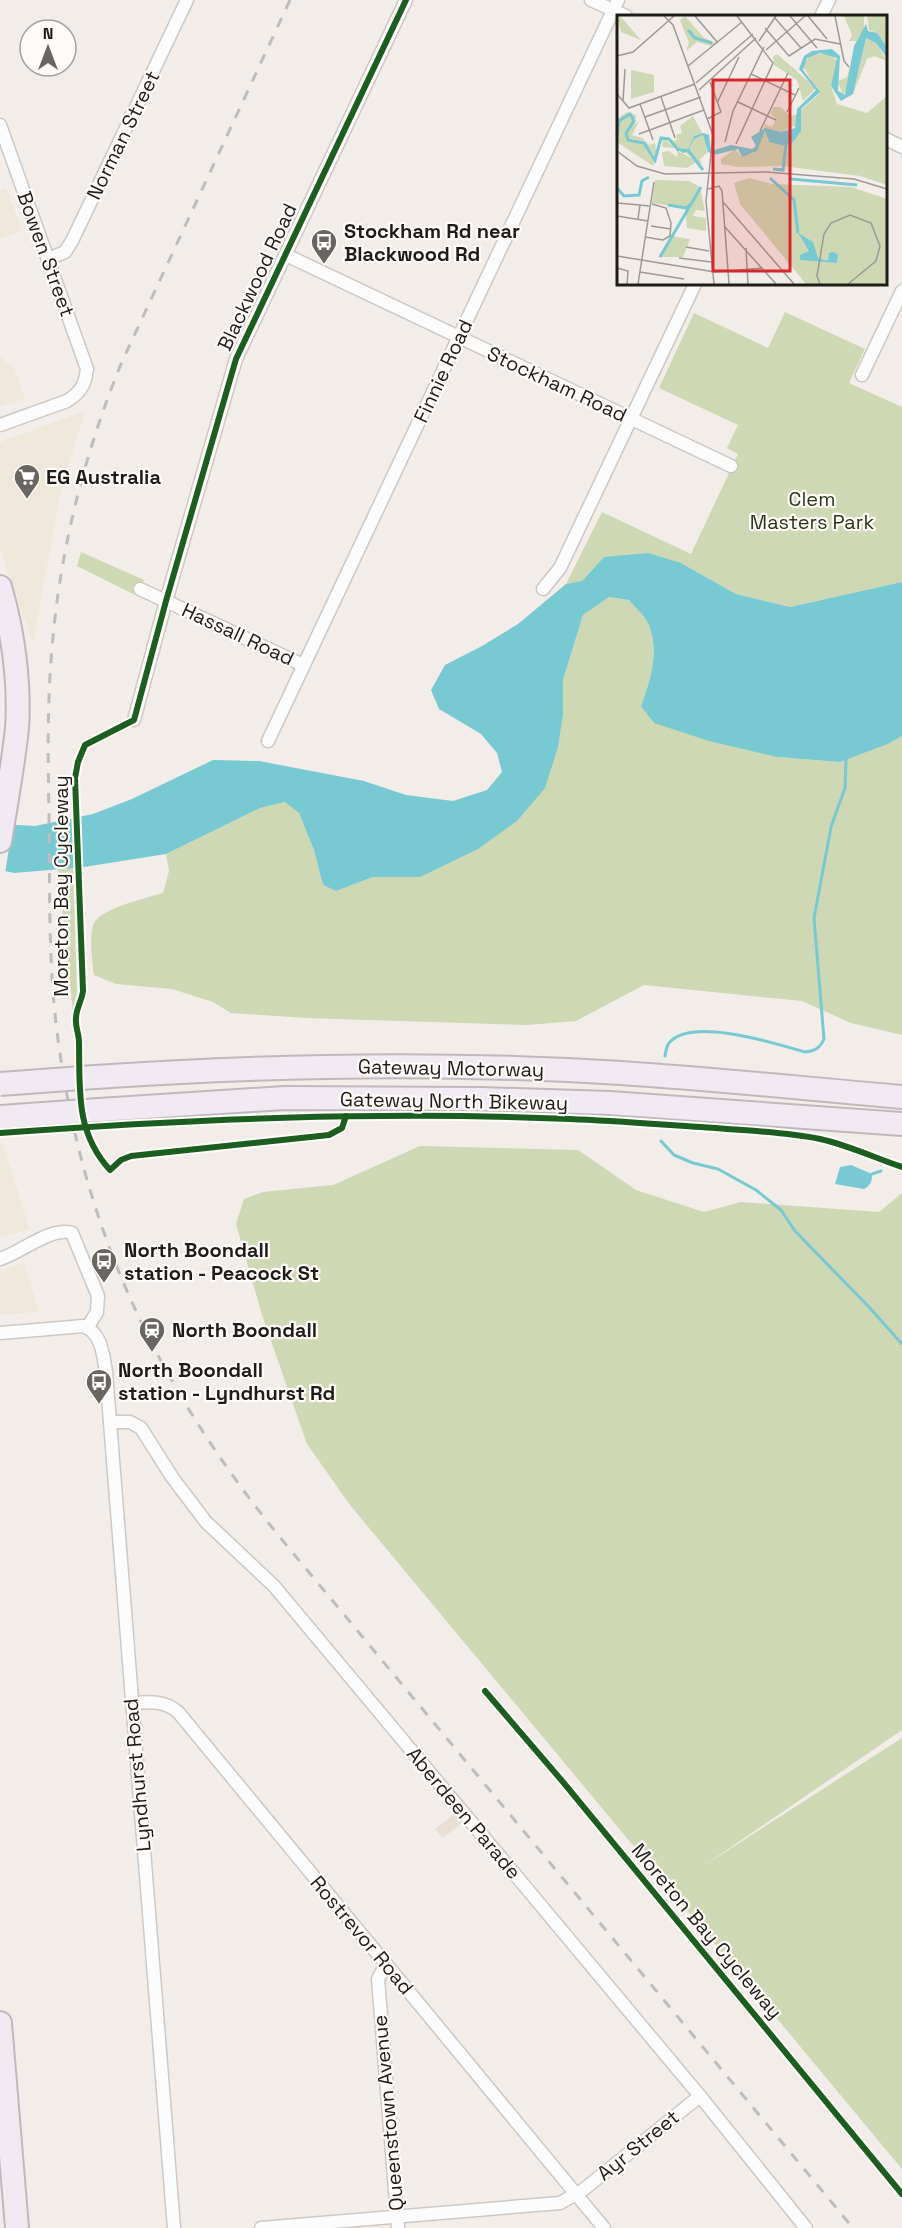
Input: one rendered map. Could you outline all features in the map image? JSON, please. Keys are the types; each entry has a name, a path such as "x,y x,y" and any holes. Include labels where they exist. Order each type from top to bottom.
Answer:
{"highway":[{"path":"0,587 12,641 16,675 17,725 0,842"},
{"name":"Gateway Motorway","path":"0,1084 314,1066 488,1067 622,1073 902,1097"},
{"name":"Gateway Motorway","path":"0,1117 284,1098 481,1099 610,1103 902,1124"},
{"path":"0,2024 17,2228"}],"street":[{"name":"Norman Street","path":"48,259 64,252 72,241 187,0"},
{"name":"Blackwood Road","path":"134,720 236,359 406,0"},
{"path":"591,0 616,5"},
{"path":"822,15 829,0"},
{"name":"Finnie Road","path":"268,741 616,5"},
{"name":"Bowen Street","path":"0,125 86,360 87,369 84,384 76,396 0,425"},
{"path":"887,140 902,147"},
{"name":"Stockham Road","path":"286,255 731,466"},
{"path":"543,589 560,568 695,285"},
{"path":"862,375 902,291"},
{"name":"Hassall Road","path":"140,589 303,665"},
{"path":"0,1259 15,1254 42,1238 66,1231 72,1233 98,1296 97,1312 87,1328 73,1326 0,1333"},
{"name":"Lyndhurst Road","path":"87,1328 99,1340 103,1355 110,1422 174,2228"},
{"name":"Aberdeen Parade","path":"110,1422 130,1422 141,1428 172,1477 206,1522 274,1586 699,2096 806,2228"},
{"name":"Rostrevor Road","path":"132,1703 159,1702 178,1712 604,2228"},
{"name":"Queenstown Avenue","path":"386,1964 378,1980 378,1990 397,2223"},
{"name":"Ayr Street","path":"577,2195 699,2096"},
{"path":"261,2228 397,2223 553,2204 577,2195"}],"shaded area":[{"path":"6,188 22,231 0,239 0,190"},
{"path":"0,357 14,368 25,399 0,407"},
{"path":"85,411 61,490 33,643 0,549 0,442"},
{"path":"0,1143 2,1143 30,1229 0,1237"},
{"path":"24,1263 39,1312 0,1315 0,1271"},
{"path":"454,1814 462,1823 443,1838 435,1829"}],"green space":[{"name":"Clem Masters Park","path":"785,312 865,349 849,383 902,407 902,582 790,607 736,594 681,563 604,557 582,581 566,584 602,512 691,554 738,454 727,448 738,425 659,388 694,313 768,348"},
{"path":"81,552 144,580 137,596 77,566"},
{"path":"609,597 629,600 644,617 652,633 653,664 641,706 777,757 840,762 888,744 902,736 902,1035 851,1023 802,1001 644,985 576,1021 527,1025 306,1018 231,1013 213,1002 172,989 116,984 94,975 92,934 94,923 106,913 125,904 163,893 169,871 166,854 260,808 285,802 299,812 314,850 323,885 336,891 373,877 420,877 563,714 563,680 583,615"},
{"path":"73,866 77,992 73,1013 58,868"},
{"path":"420,1146 578,1150 636,1190 704,1212 741,1202 879,1212 902,1193 902,1730 702,1867 902,1738 902,2169 350,1505 307,1444 262,1315 236,1224 244,1199 263,1192 333,1185"}],"water":[{"path":"648,553 681,563 736,594 790,607 902,582 902,736 888,744 840,762 777,757 709,741 654,723 641,706 653,665 652,633 642,614 629,600 609,597 583,615 563,680 563,714 558,747 545,788 517,821 478,849 420,877 373,877 336,891 323,885 314,850 299,813 285,802 260,808 166,854 84,867 14,873 0,870 0,824 35,826 93,814 132,799 213,760 259,761 364,781 406,795 453,801 487,790 502,772 497,753 481,734 439,709 431,690 445,665 518,624 566,584 582,581 604,557"},
{"path":"851,1165 872,1174 871,1183 864,1189 835,1184 840,1167"}],"pier":[{"path":"0,822 13,822 5,874 0,873"}],"waterway":[{"path":"665,1056 669,1043 680,1035 696,1032 735,1034 805,1052 817,1049 824,1039 814,918 831,827 845,788 846,758"},
{"path":"661,1141 674,1155 693,1163 718,1169 756,1190 781,1210 795,1231 902,1344"},
{"path":"872,1174 881,1171"}],"railway":[{"path":"290,0 121,364 85,468 61,575 50,669 48,774 51,945 56,1023 67,1096 83,1167 104,1234 130,1299 161,1362 197,1423 238,1482 283,1541 853,2228"}],"cycle path":[{"name":"Moreton Bay Cycleway","path":"346,1116 342,1128 329,1135 131,1156 121,1160 110,1170 91,1141 85,1125 80,1093 79,1039 76,1021 83,991 75,778 85,745 134,720 236,359 406,0"},
{"name":"Gateway North Bikeway","path":"0,1133 213,1120 356,1116 570,1119 794,1135 841,1145 902,1167"},
{"name":"Moreton Bay Cycleway","path":"485,1691 563,1782 902,2194"}],"place":[{"name":"Stockham Rd near Blackwood Rd","path":"324,265"},
{"name":"EG Australia","path":"27,500"},
{"name":"North Boondall station - Peacock St","path":"104,1284"},
{"name":"North Boondall","path":"152,1353"},
{"name":"North Boondall station - Lyndhurst Rd","path":"99,1405"}]}
